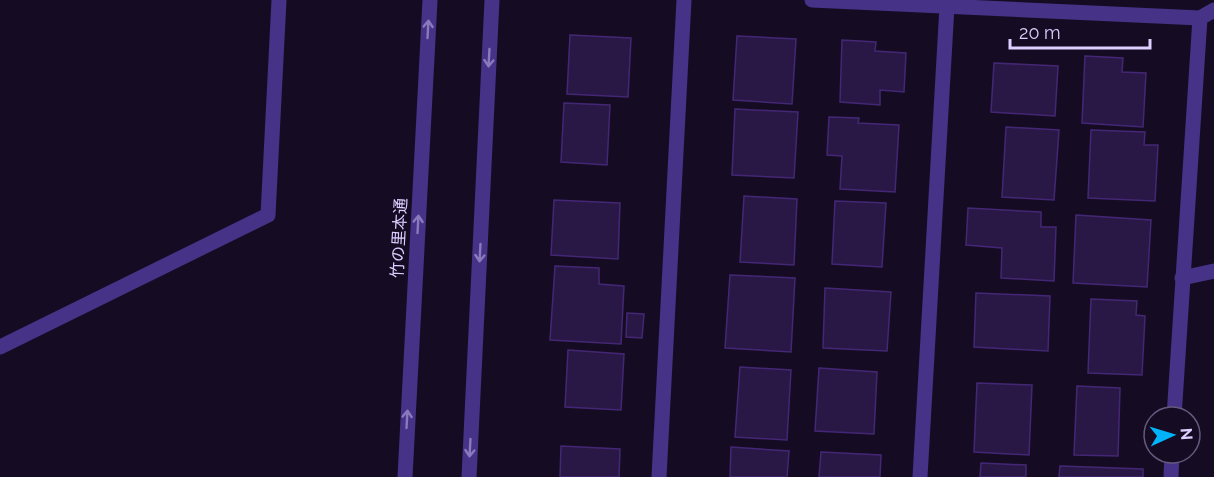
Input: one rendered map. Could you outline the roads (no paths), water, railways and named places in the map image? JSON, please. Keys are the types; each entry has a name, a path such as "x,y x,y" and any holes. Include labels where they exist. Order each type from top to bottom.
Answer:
{"street":[{"path":"0,347 268,215 279,0"},
{"name":"竹の里本通","path":"405,477 430,0"},
{"path":"469,477 492,0"},
{"path":"658,477 684,0"},
{"path":"812,0 1200,18 1214,10"},
{"path":"920,477 947,6"},
{"path":"1175,405 1200,18"},
{"path":"1182,278 1214,271"}]}
